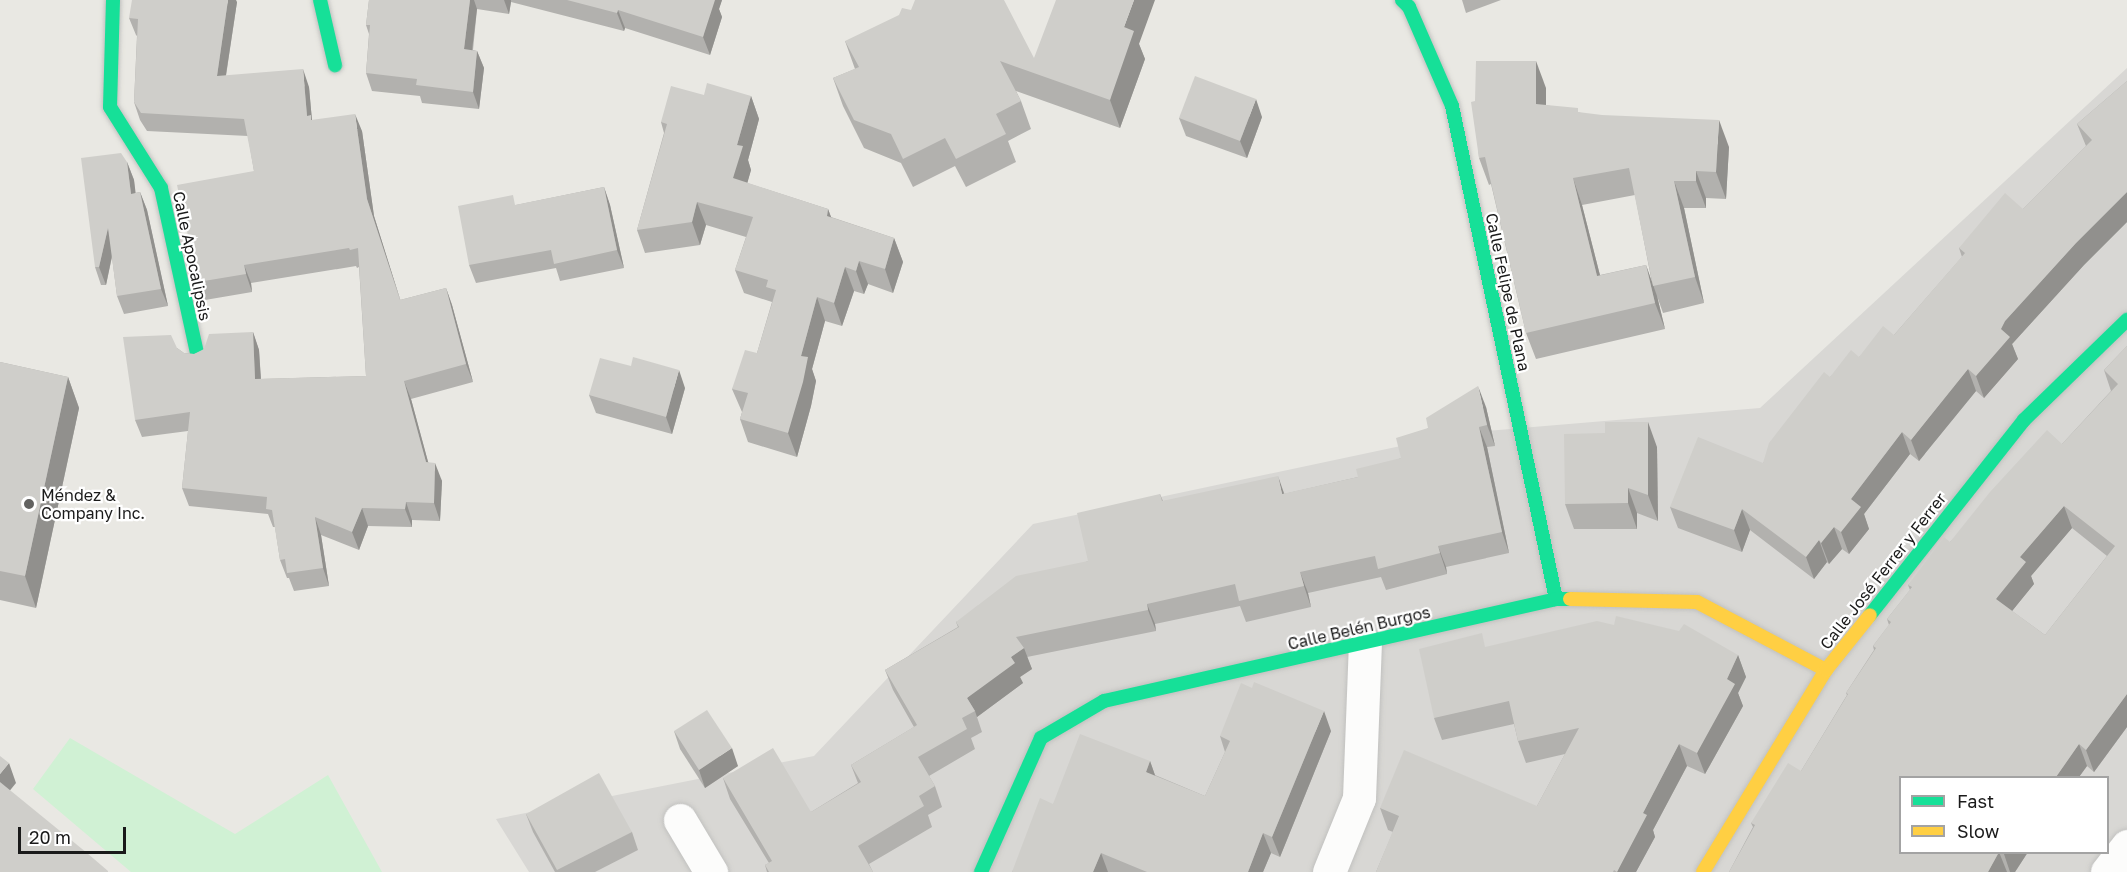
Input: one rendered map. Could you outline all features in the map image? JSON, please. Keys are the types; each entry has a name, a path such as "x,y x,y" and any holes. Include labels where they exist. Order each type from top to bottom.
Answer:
{"street":[{"name":"Calle Apocalipsis","path":"113,0 110,107 161,188 197,353"},
{"path":"320,0 335,66"},
{"name":"Calle Felipe de Plana","path":"1402,0 1409,7 1452,106 1556,599"},
{"name":"Calle José Ferrer y Ferrer","path":"1703,872 1826,670 2024,420 2127,320"},
{"name":"Calle Belén Burgos","path":"981,872 1041,738 1104,701 1365,644 1556,599 1697,602 1826,670"},
{"path":"1329,872 1359,798 1365,644"},
{"path":"680,820 711,872"},
{"path":"2107,872 2127,846"}],"shaded area":[{"path":"2127,68 2127,872 529,872 496,819 814,756 1033,524 1462,433 1760,408"}],"green space":[{"path":"70,738 235,834 328,775 382,872 131,872 33,789"}],"building":[{"path":"132,0 228,0 217,76 303,69 307,116 311,115 311,120 355,114 367,199 400,300 446,288 466,364 404,381 426,462 435,463 434,503 406,502 405,509 362,508 352,532 315,517 323,568 287,573 285,559 280,560 272,510 266,509 267,497 182,488 190,412 135,420 123,337 171,335 177,348 184,353 194,354 204,349 209,334 253,332 255,379 366,376 358,248 244,265 246,274 198,282 177,185 254,171 244,119 141,113 134,102 138,19 129,18"},
{"path":"369,0 470,0 464,49 477,51 473,92 416,85 417,79 366,73 370,25 366,25"},
{"path":"567,0 715,0 703,37 618,10 617,13"},
{"path":"915,0 1004,0 1034,58 1056,0 1134,0 1124,27 1134,31 1110,100 1000,61 1021,101 996,114 1006,134 956,159 945,138 903,159 891,134 854,120 833,78 859,67 845,41 899,15 902,8 911,10"},
{"path":"1476,61 1536,61 1536,104 1578,108 1578,112 1602,115 1719,120 1716,172 1696,171 1696,181 1674,181 1695,277 1653,286 1629,168 1573,178 1597,276 1646,265 1655,303 1526,333 1485,157 1479,158 1471,102 1475,101"},
{"path":"1195,76 1256,99 1240,141 1179,118"},
{"path":"2127,81 2127,192 2076,243 2005,321 2001,329 2010,337 1976,376 1968,369 1911,440 1902,432 1851,499 1861,507 1841,532 1834,527 1821,543 1819,540 1806,557 1742,509 1734,530 1670,507 1698,437 1763,463 1769,443 1824,372 1830,377 1851,350 1859,357 1883,326 1894,335 1965,253 1959,248 2005,193 2023,209 2092,140 2077,124"},
{"path":"707,83 751,96 737,145 743,146 733,178 828,209 827,216 894,238 885,269 859,261 856,271 845,267 834,303 817,297 801,356 808,357 803,382 788,433 740,419 748,393 732,389 745,350 757,353 776,290 766,287 768,280 735,270 753,217 697,202 692,222 637,230 667,124 661,122 671,86 704,95"},
{"path":"121,153 127,162 131,194 140,192 161,289 117,296 108,228 99,267 95,267 81,158"},
{"path":"604,187 617,250 554,264 551,250 469,265 458,206 513,195 515,205"},
{"path":"2127,346 2127,694 2086,750 2079,744 2057,776 1899,776 1899,854 1998,854 1988,872 1729,872 1755,825 1751,823 1788,763 1801,771 1848,694 1846,693 1876,648 1873,646 1891,622 1887,619 1912,587 1908,585 1944,537 1950,542 1990,492 2047,430 2062,444 2118,384 2104,370","holes":["2064,506 2115,546 2045,635 1996,599 2026,562 2020,557"]},
{"path":"633,357 679,370 666,417 589,395 600,358 631,366"},
{"name":"Méndez & Company Inc.","path":"0,362 68,377 25,576 0,571"},
{"path":"1478,386 1487,425 1479,427 1502,532 1438,546 1440,553 1378,569 1375,556 1300,572 1304,586 1239,601 1235,584 1147,604 1148,610 1016,637 1024,648 1011,657 1015,663 967,698 975,711 962,718 967,729 918,757 935,786 919,796 924,806 858,846 873,872 769,872 765,865 772,861 723,778 773,748 811,812 861,782 851,765 917,725 885,670 959,627 956,622 1016,576 1088,561 1077,513 1160,494 1162,501 1278,476 1282,494 1358,477 1356,469 1401,458 1396,438 1428,428 1426,418"},
{"path":"1605,422 1648,422 1648,495 1628,488 1628,503 1565,504 1564,434 1605,433"},
{"path":"1616,616 1679,631 1684,624 1738,655 1727,679 1735,684 1697,753 1679,744 1643,813 1647,815 1617,872 1614,870 1613,872 1376,872 1399,816 1380,808 1404,750 1537,806 1579,728 1518,741 1509,701 1434,718 1419,649 1482,633 1485,647 1597,621 1614,625"},
{"path":"1254,682 1324,711 1272,837 1263,833 1248,872 1147,872 1101,853 1093,872 1012,872 1040,798 1053,804 1080,734 1150,761 1146,772 1205,796 1230,741 1220,736 1241,683 1252,688"},
{"path":"707,710 732,748 699,770 674,731"},
{"path":"0,756 9,763 0,774"},
{"path":"599,773 632,832 557,870 526,814"},
{"path":"0,782 87,853 108,872 0,872"}],"traffic: fast":[{"path":"113,0 110,107 161,188 197,353"},
{"path":"320,0 335,65"},
{"path":"1402,0 1409,7 1452,106 1556,599"},
{"path":"1870,615 2024,420 2127,320"},
{"path":"981,872 1041,738 1104,701 1556,599 1570,599"}],"traffic: slow":[{"path":"1570,599 1697,602 1826,670"},
{"path":"1703,872 1826,670 1870,615"}],"place":[{"name":"Méndez & Company Inc.","path":"29,504"}]}
